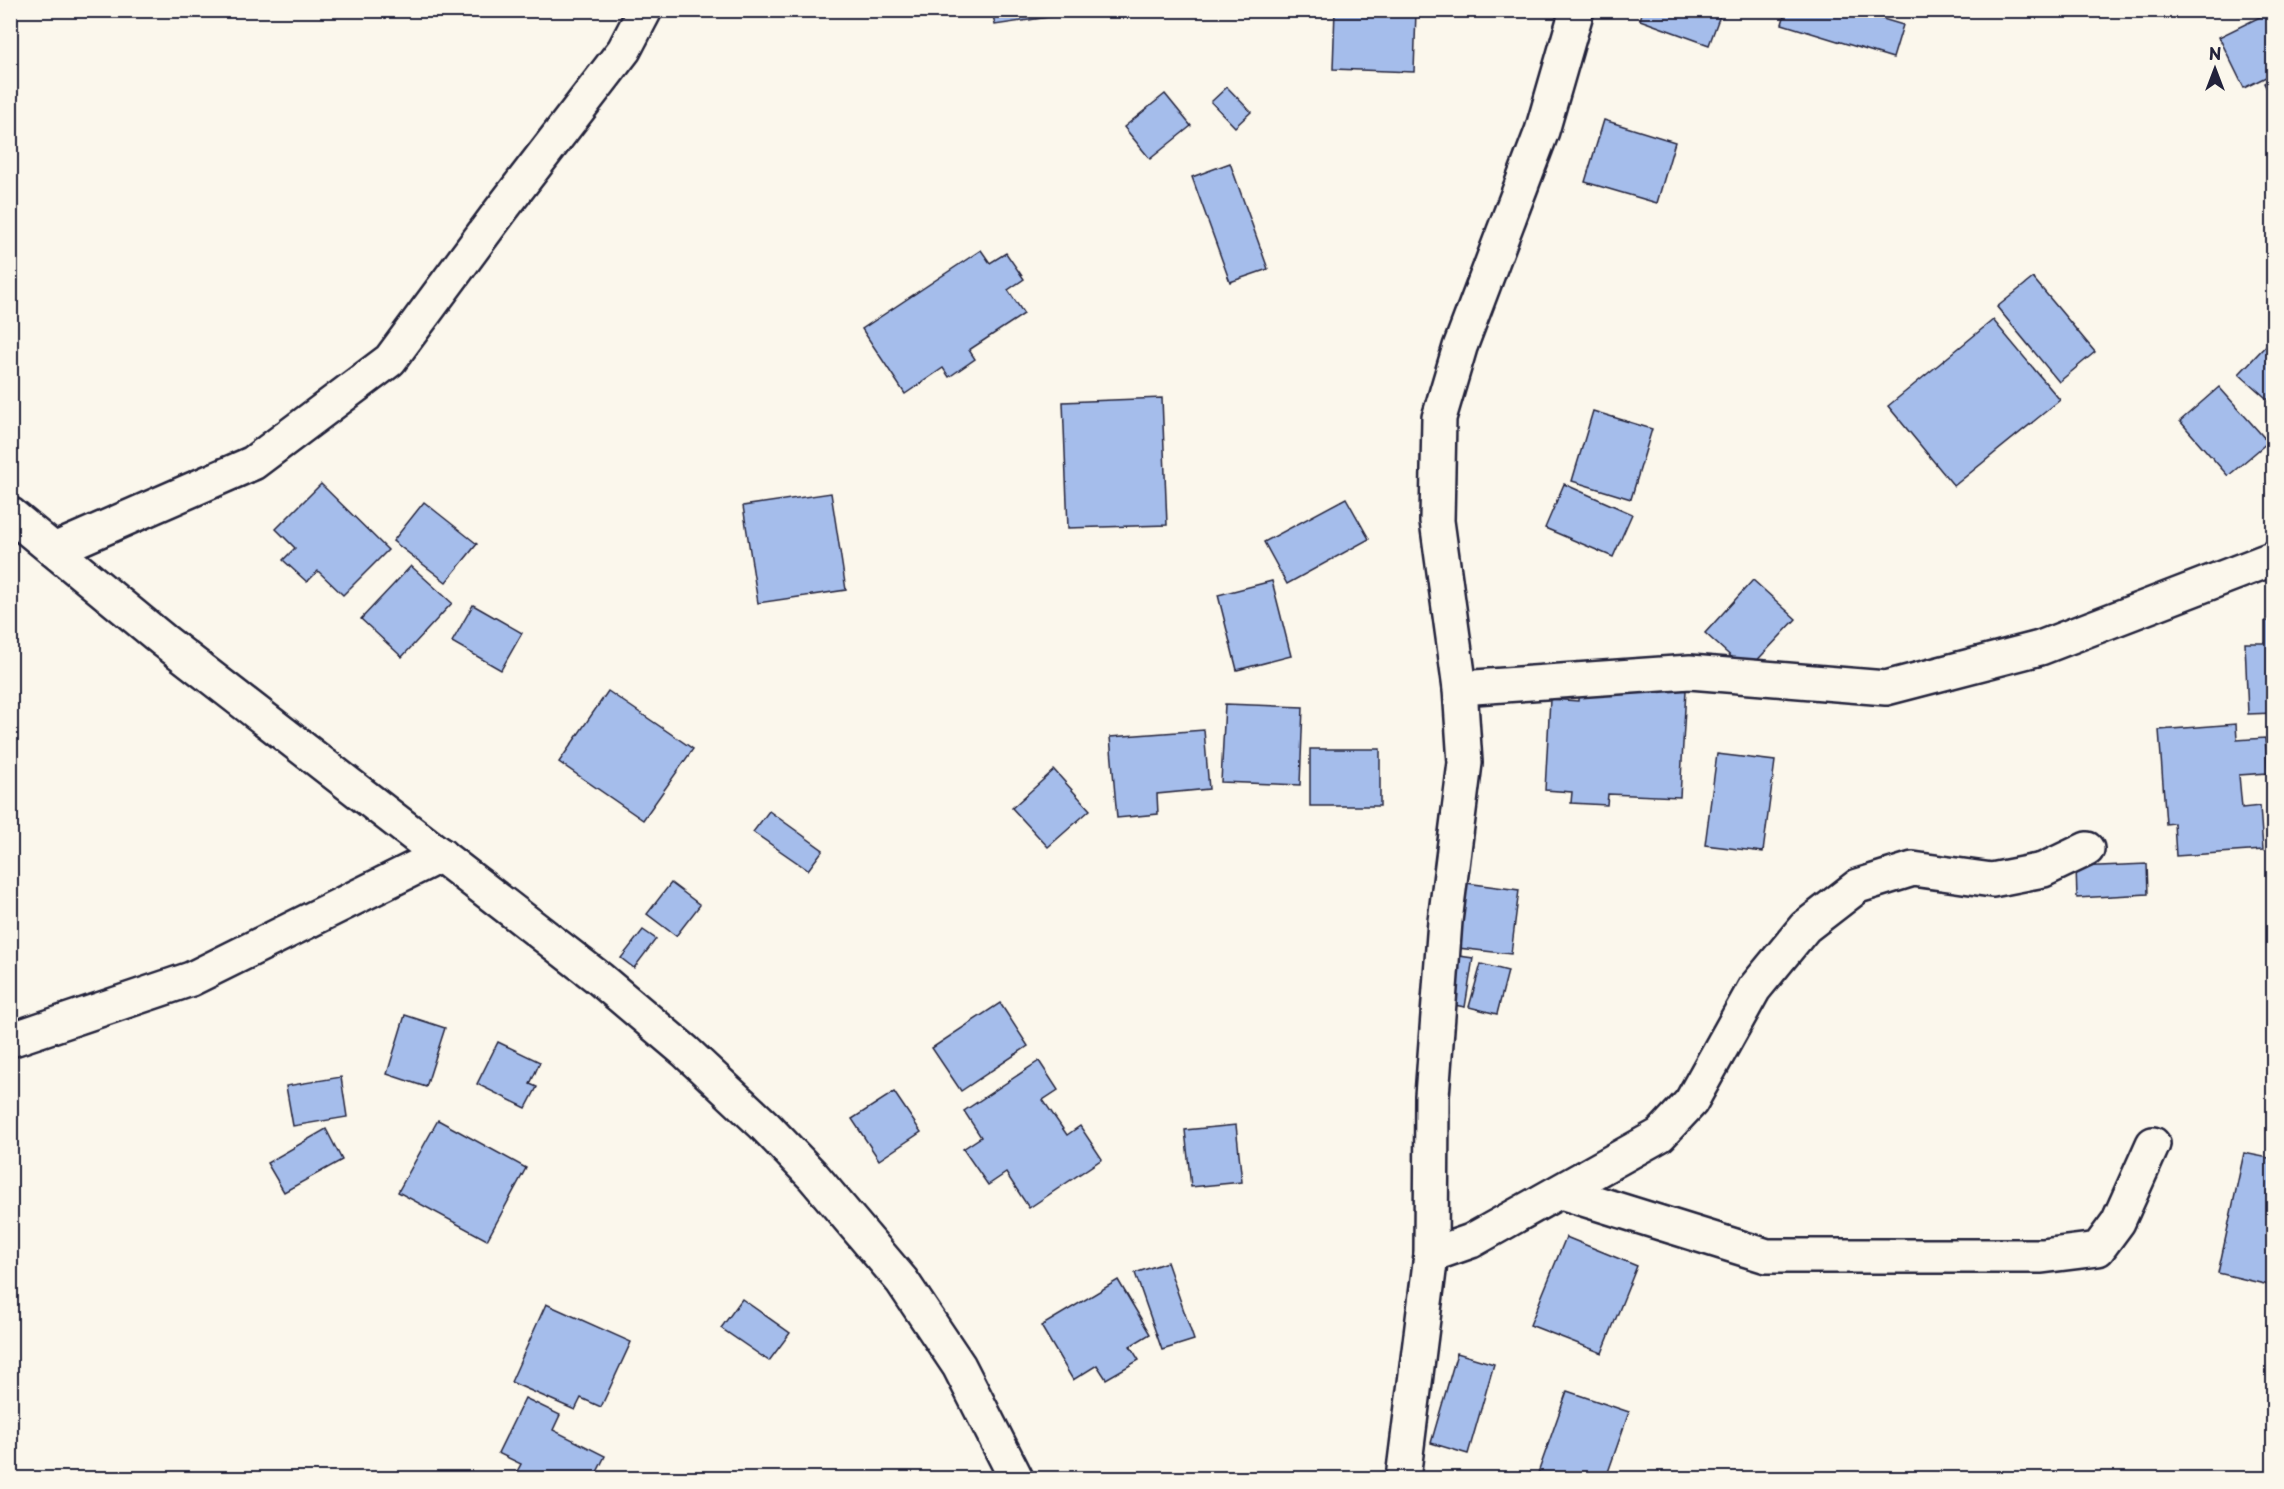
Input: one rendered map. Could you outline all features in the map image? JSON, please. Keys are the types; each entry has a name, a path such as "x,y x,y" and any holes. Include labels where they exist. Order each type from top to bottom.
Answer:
{"street":[{"path":"54,550 253,463 390,360 624,50 645,10"},
{"path":"1403,1479 1431,1255 1432,1096 1445,921 1465,763 1460,688 1437,521 1439,418 1460,347 1542,131 1577,10"},
{"path":"10,514 163,640 600,979 765,1126 813,1176 902,1281 959,1366 1016,1479"},
{"path":"1460,688 1690,672 1886,688 2040,648 2274,558"},
{"path":"1431,1255 1471,1241 1660,1135 1691,1102 1754,988 1805,927 1858,886 1913,869 1992,880 2043,870 2087,849"},
{"path":"10,1040 191,979 441,855"},
{"path":"1561,1192 1767,1256 2042,1256 2098,1249 2118,1222 2153,1144"}],"building":[{"path":"992,10 1088,10 1088,11 995,25"},
{"path":"1335,10 1416,11 1414,72 1333,69"},
{"path":"1643,10 1722,10 1709,45 1640,20"},
{"path":"1786,10 1853,10 1903,25 1893,58 1782,24"},
{"path":"2274,10 2274,73 2244,88 2219,37"},
{"path":"2274,78 2274,103 2264,83"},
{"path":"1227,87 1251,112 1235,127 1211,102"},
{"path":"1165,94 1191,126 1150,159 1124,127"},
{"path":"1604,120 1675,142 1657,203 1585,182"},
{"path":"1230,163 1268,269 1230,282 1192,177"},
{"path":"981,250 990,263 1006,253 1024,279 1008,290 1024,314 969,350 975,359 949,377 943,368 905,394 862,329"},
{"path":"2033,278 2095,352 2059,382 1997,307"},
{"path":"1993,320 2060,400 1954,486 1888,406"},
{"path":"2274,337 2274,405 2239,374"},
{"path":"2219,387 2268,442 2228,476 2180,421"},
{"path":"1162,398 1167,525 1068,528 1063,402"},
{"path":"1593,411 1652,429 1631,499 1572,481"},
{"path":"321,484 388,550 343,595 318,571 307,582 283,560 295,548 276,529"},
{"path":"1564,484 1632,514 1613,557 1545,528"},
{"path":"831,493 846,590 758,603 743,506"},
{"path":"1346,498 1369,539 1287,584 1264,542"},
{"path":"424,502 477,544 446,582 393,541"},
{"path":"411,566 452,603 402,657 361,619"},
{"path":"1753,580 1796,619 1747,671 1705,633"},
{"path":"1272,581 1291,656 1237,670 1218,595"},
{"path":"473,605 522,633 501,670 452,642"},
{"path":"2265,621 2274,621 2274,713 2248,714 2245,643 2265,643"},
{"path":"1579,684 1686,690 1680,797 1608,794 1607,805 1571,803 1572,792 1545,790 1550,699 1578,701"},
{"path":"608,691 693,749 643,820 559,762"},
{"path":"1225,704 1303,707 1300,785 1221,782"},
{"path":"2236,724 2237,740 2265,738 2268,773 2239,775 2242,808 2260,806 2263,850 2176,856 2174,823 2166,824 2159,730"},
{"path":"1204,730 1209,789 1157,794 1158,814 1117,818 1110,737"},
{"path":"1310,749 1380,749 1380,806 1310,806"},
{"path":"1717,754 1775,761 1763,852 1705,845"},
{"path":"1054,770 1090,810 1048,847 1012,808"},
{"path":"2274,806 2274,855 2269,854"},
{"path":"769,811 823,850 808,870 753,832"},
{"path":"2147,864 2148,894 2077,898 2076,867"},
{"path":"671,883 700,905 676,936 647,914"},
{"path":"1466,883 1519,890 1511,954 1458,948"},
{"path":"643,930 656,939 634,968 621,958"},
{"path":"1452,955 1473,958 1465,1007 1444,1003"},
{"path":"1481,964 1508,971 1497,1014 1469,1007"},
{"path":"1000,1003 1028,1046 961,1091 932,1048"},
{"path":"405,1015 445,1028 426,1087 387,1074"},
{"path":"498,1042 540,1062 530,1084 537,1087 526,1108 477,1084"},
{"path":"1039,1061 1058,1090 1043,1100 1067,1135 1080,1126 1102,1159 1029,1208 1006,1173 988,1185 963,1149 981,1137 964,1111"},
{"path":"341,1077 347,1117 293,1126 286,1086"},
{"path":"894,1092 921,1132 879,1160 852,1119"},
{"path":"438,1120 526,1168 487,1240 398,1192"},
{"path":"1236,1125 1242,1182 1191,1187 1185,1130"},
{"path":"326,1129 342,1160 284,1192 267,1163"},
{"path":"2244,1153 2274,1159 2274,1264 2269,1285 2218,1273"},
{"path":"1566,1237 1637,1266 1602,1353 1530,1325"},
{"path":"1167,1262 1194,1340 1162,1350 1135,1273"},
{"path":"1118,1280 1150,1334 1130,1346 1139,1360 1106,1379 1097,1365 1073,1380 1041,1326"},
{"path":"742,1299 790,1333 769,1361 721,1328"},
{"path":"546,1304 631,1342 601,1407 581,1398 575,1410 511,1382"},
{"path":"1457,1353 1494,1364 1468,1454 1431,1443"},
{"path":"1567,1391 1629,1412 1606,1478 1553,1478 1538,1473"},
{"path":"525,1398 560,1415 553,1430 605,1456 594,1478 514,1477 521,1464 498,1453"}]}
